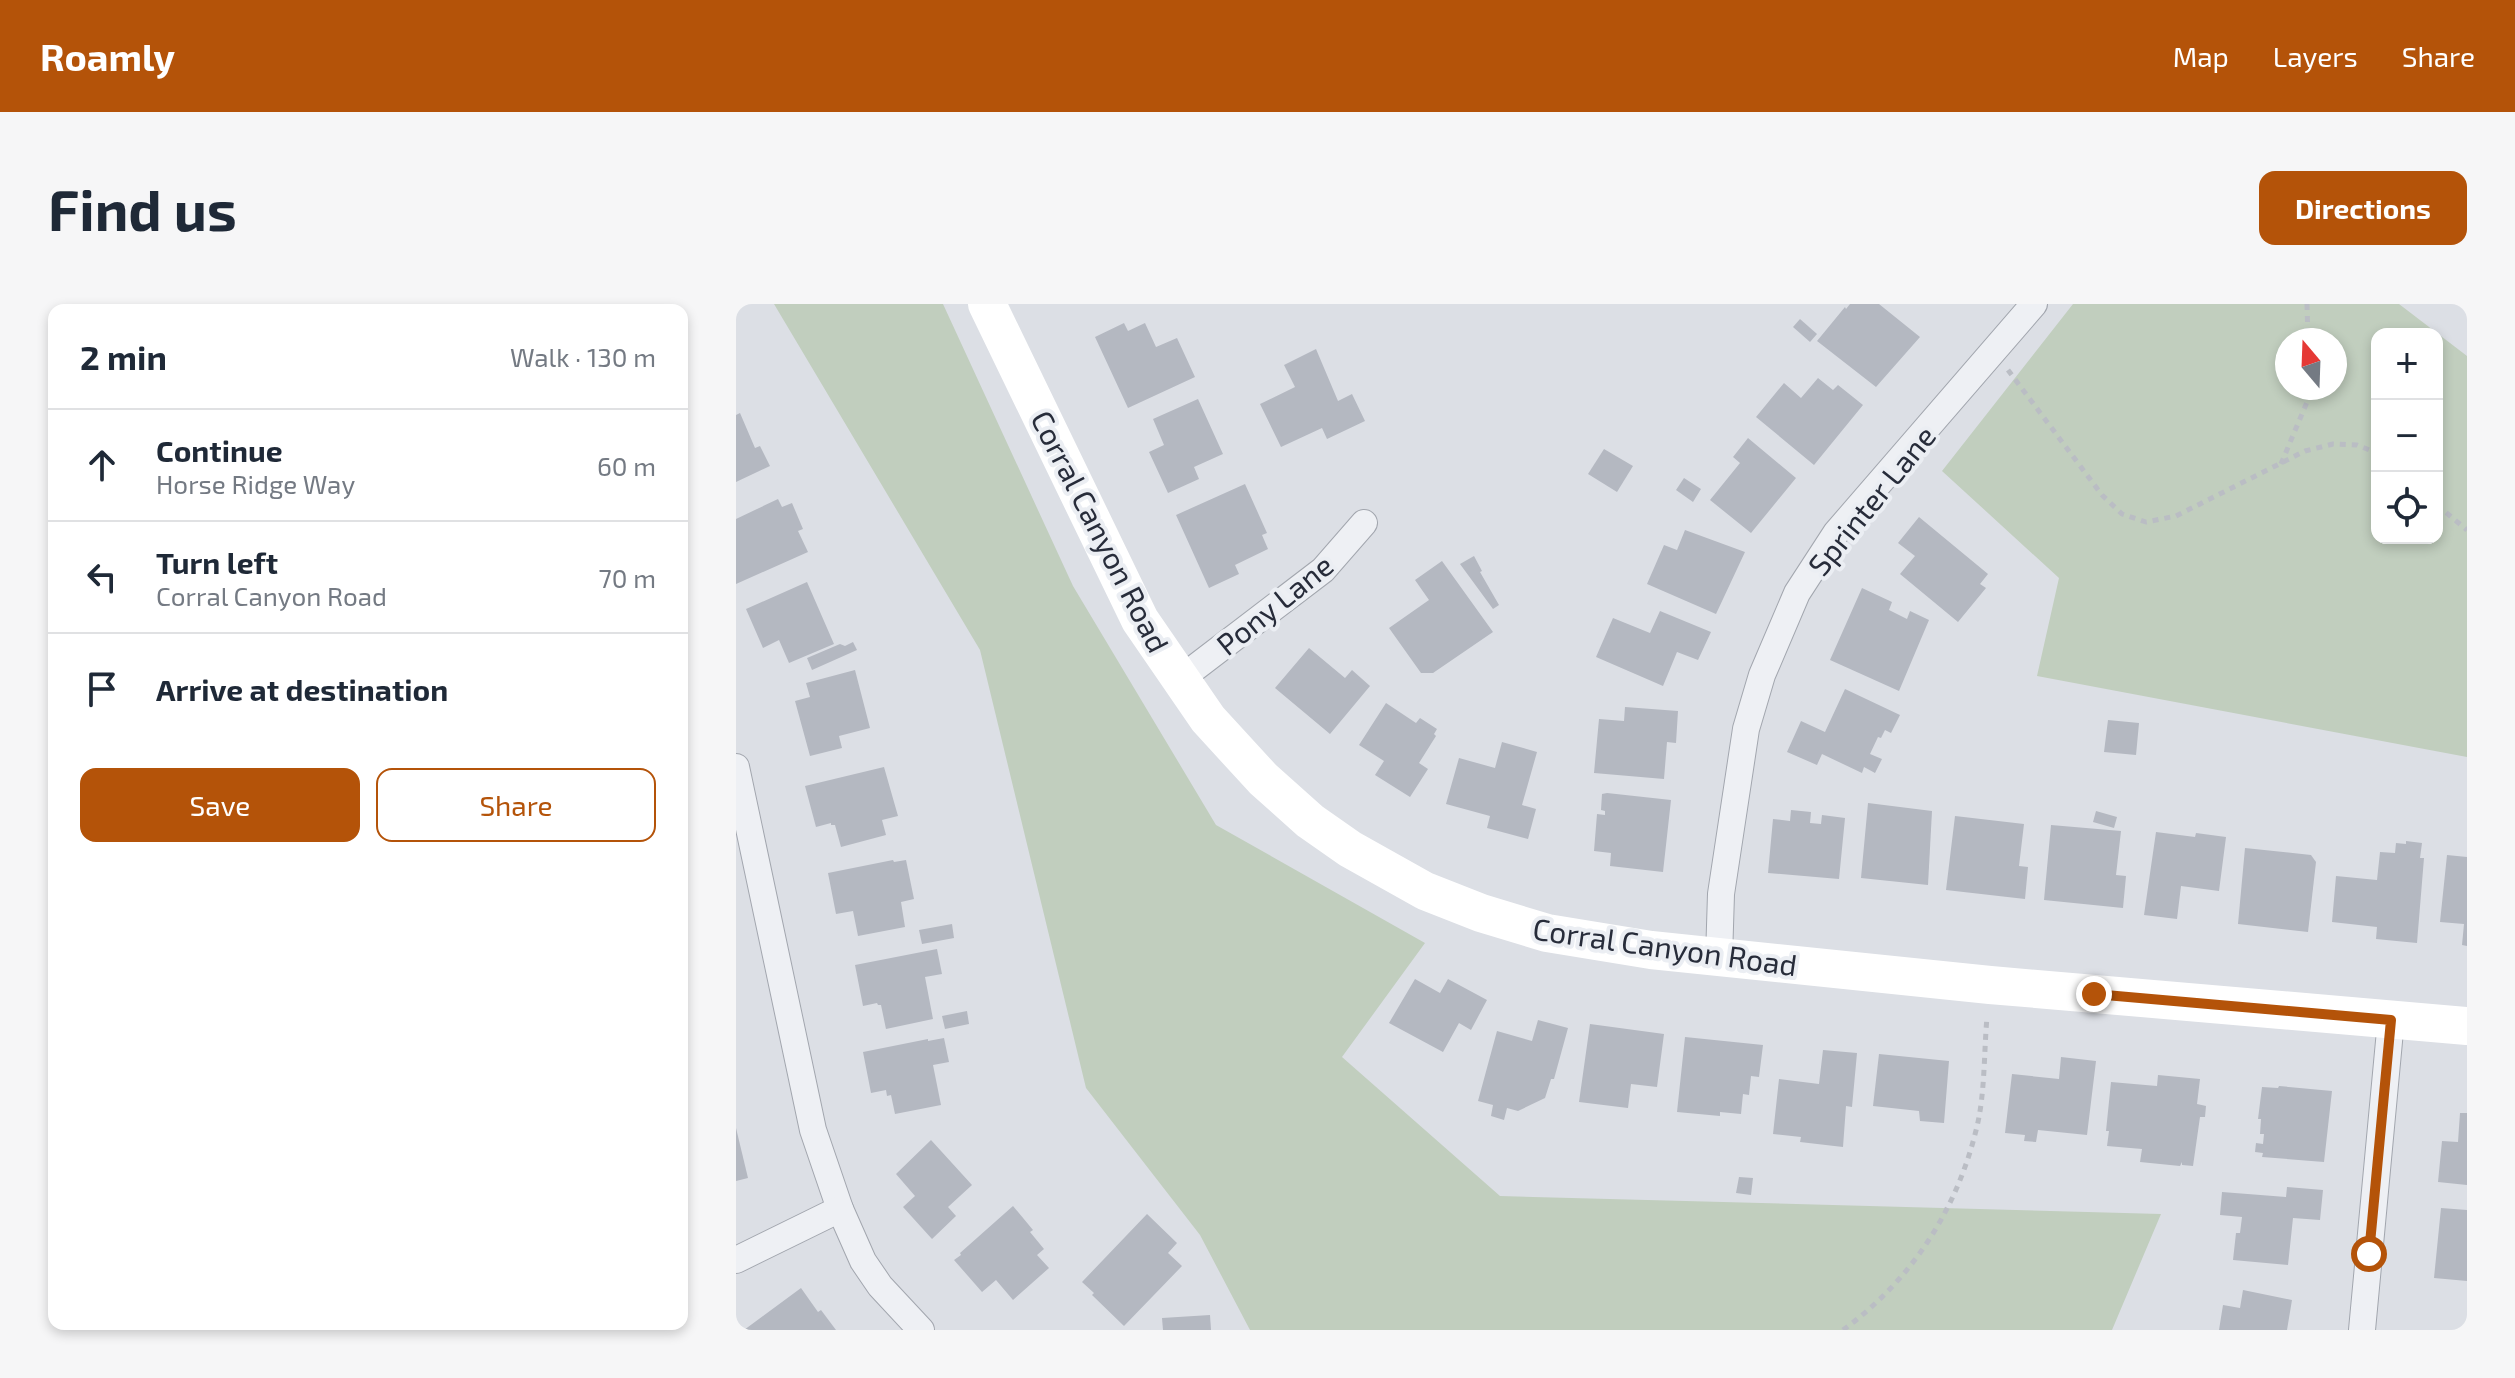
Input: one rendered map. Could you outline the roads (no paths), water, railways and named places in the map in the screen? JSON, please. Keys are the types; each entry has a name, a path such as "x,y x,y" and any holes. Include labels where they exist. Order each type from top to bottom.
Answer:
{"main road":[{"name":"Corral Canyon Road","path":"987,304 1140,620 1208,719 1273,790 1310,821 1350,849 1425,891 1481,913 1547,933 1719,958 2467,1026"}],"street":[{"name":"Sprinter Lane","path":"1719,958 1721,894 1746,729 1762,675 1797,593 1836,533 2034,304"},
{"name":"Pony Lane","path":"1179,680 1323,570 1364,523"},
{"path":"736,767 813,1130 840,1209 863,1261 880,1286 921,1330"},
{"path":"2362,1330 2391,1020"},
{"path":"736,1260 840,1209"}]}
